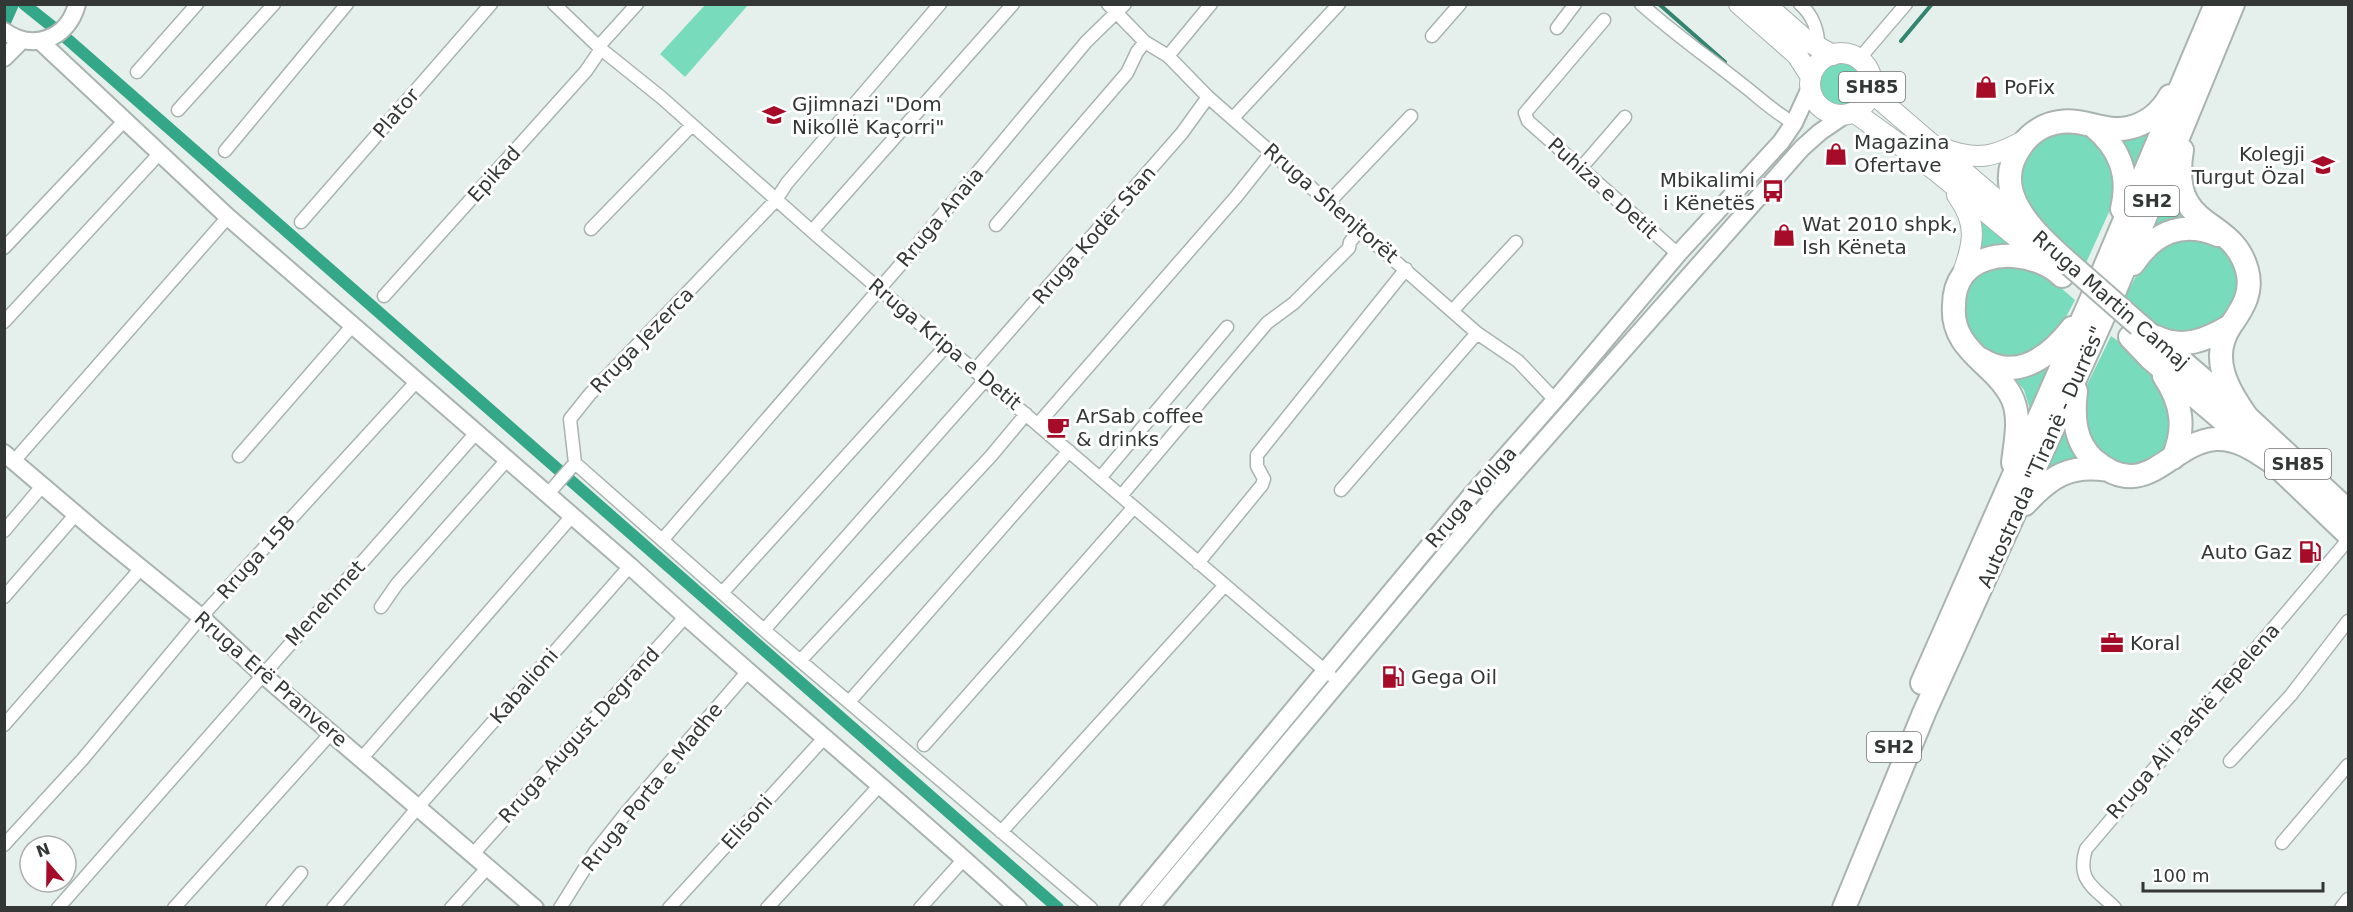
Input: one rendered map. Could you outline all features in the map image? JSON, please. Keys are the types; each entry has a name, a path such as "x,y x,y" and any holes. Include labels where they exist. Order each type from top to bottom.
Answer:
{"highway":[{"name":"Autostrada \"Tiranë - Durrës\"","path":"1844,908 1924,713 2016,514 2114,293 2190,110 2221,6"},
{"name":"Autostrada \"Tiranë - Durrës\"","path":"1827,908 1963,587 2221,6"},
{"path":"2044,241 2020,211 2010,186 2013,161 2027,139 2040,129 2057,122 2070,121 2126,129 2157,114 2168,99 2221,6"},
{"path":"2190,110 2180,156 2181,191 2193,211 2230,242 2242,257 2249,281 2244,306 2230,326 2220,352 2222,371 2229,389 2247,417"},
{"path":"2093,126 2110,143 2124,169 2124,202 2112,249"},
{"path":"2114,293 2142,252 2164,235 2178,230 2198,229 2230,242"},
{"name":"Rruga Martin Camaj","path":"2044,241 2061,268 2247,417 2349,511"},
{"path":"2011,483 2017,423 2014,404 2005,387 1972,352 1959,334 1954,315 1955,296 1962,276 1980,261 2003,256 2033,260 2061,268"},
{"path":"1972,352 1987,363 1998,366 2019,367 2033,364 2054,349 2071,330 2091,300"},
{"path":"2139,332 2168,343 2193,343 2204,340 2230,326"},
{"name":"Rruga Martin Camaj","path":"2139,332 2150,358 2275,464 2349,534"},
{"path":"2150,358 2170,386 2180,407 2182,426 2173,458"},
{"path":"2080,369 2074,411 2076,431 2087,452 2108,470"},
{"path":"2016,514 2042,486 2057,476 2085,468 2108,470 2124,475 2139,475 2155,470 2196,444 2218,439 2244,444 2275,464"}],"main road":[{"path":"1739,4 1797,55 1811,81"},
{"path":"1765,4 1826,51"},
{"name":"SH85","path":"1826,51 1847,54 1859,59 1871,74 1871,92 1865,104 1850,114 1836,115 1823,110 1814,99 1811,81 1826,51"},
{"name":"Rruga Martin Camaj","path":"1871,92 2044,241"},
{"name":"Rruga Martin Camaj","path":"1850,114 1935,170 2061,268"},
{"path":"1931,144 1961,155 1979,157 2000,153 2027,139"},
{"path":"1935,170 1962,201 1972,224 1972,244 1962,276"}],"street":[{"path":"4,31 22,40 40,41 57,35 75,14 77,4"},
{"path":"138,72 197,4"},
{"path":"178,110 274,4"},
{"path":"225,151 348,4"},
{"name":"Plator","path":"301,222 491,4"},
{"name":"Rruga Kripa e Detit","path":"554,4 600,48 662,98 879,289 1331,676"},
{"name":"Epikad","path":"384,296 586,71 600,48 636,4"},
{"name":"Rruga Jezerca","path":"573,465 570,419 590,394 776,200 786,183 940,4"},
{"path":"812,231 1013,4"},
{"path":"1168,56 1211,4"},
{"path":"1233,118 1339,4"},
{"path":"1432,36 1460,4"},
{"path":"1557,28 1575,4"},
{"path":"1641,4 1662,24 1740,83 1776,114 1794,123"},
{"path":"1800,4 1810,15 1818,40 1826,51"},
{"path":"1859,59 1906,4"},
{"name":"Rruga Shenjtorët","path":"1117,7 1146,42 1168,56 1208,97 1477,333 1518,361 1555,400"},
{"name":"Rruga Anaia","path":"663,539 879,289 1117,7"},
{"name":"Puhiza e Detit","path":"1604,20 1525,113 1528,121 1678,254"},
{"path":"4,58 22,40"},
{"path":"40,41 228,217 964,858 1018,908"},
{"path":"996,225 1127,73 1137,52 1146,42"},
{"name":"Rruga Vollga","path":"1150,908 1472,494 1678,254 1781,142 1794,123 1811,81"},
{"name":"Rruga Kodër Stan","path":"975,370 1182,133 1208,97"},
{"name":"Rruga Vollga","path":"1128,908 1331,676 1486,506 1802,148 1820,132 1850,114"},
{"path":"1327,200 1331,200 1411,116"},
{"path":"1581,168 1625,117"},
{"path":"4,248 124,121"},
{"path":"591,229 692,125"},
{"path":"1038,424 1236,197 1272,152"},
{"path":"4,322 159,154"},
{"path":"9,457 228,217"},
{"path":"1121,496 1267,323 1294,303 1349,248 1350,242 1360,230"},
{"path":"1453,310 1516,242"},
{"path":"1198,563 1262,485 1264,478 1256,462 1257,454 1406,269"},
{"path":"239,456 353,325"},
{"path":"1100,478 1227,327"},
{"path":"1341,490 1477,333"},
{"path":"722,593 946,346"},
{"path":"764,630 986,379"},
{"name":"Rruga 15B","path":"4,845 82,760 201,617 416,381"},
{"path":"800,661 983,464 1026,414"},
{"name":"Menehmet","path":"58,908 475,434"},
{"path":"849,702 1068,451"},
{"name":"Rruga Erë Pranvere","path":"9,457 201,617 262,674 535,908"},
{"path":"381,607 397,584 507,461"},
{"path":"547,495 573,465 663,539 764,630 1091,908"},
{"path":"4,531 43,485"},
{"path":"924,746 1134,507"},
{"path":"4,597 76,514"},
{"path":"362,758 572,516"},
{"name":"Rruga Ali Pashë Tepelena","path":"2115,908 2085,878 2081,862 2086,849 2349,540"},
{"path":"4,725 142,567"},
{"name":"Kabalioni","path":"333,908 630,567"},
{"path":"1001,831 1225,585"},
{"name":"Rruga August Degrand","path":"473,854 685,617"},
{"path":"2230,761 2291,695 2349,621"},
{"name":"Rruga Porta e Madhe","path":"560,908 595,852 749,670"},
{"path":"174,908 332,732"},
{"name":"Elisoni","path":"669,908 825,737"},
{"path":"2282,843 2349,765"},
{"path":"767,908 880,785"},
{"path":"920,908 964,858"},
{"path":"451,908 488,867"},
{"path":"272,908 301,873"},
{"path":"2341,908 2349,899"}],"green space":[{"path":"705,5 748,5 685,77 660,54"},
{"path":"1842,62 1857,69 1864,84 1857,99 1842,106 1827,99 1820,84 1827,69"},
{"path":"2158,117 2131,183 2110,133"},
{"path":"2048,131 2086,131 2114,157 2114,201 2086,263 2028,212 2017,167"},
{"path":"2170,175 2187,218 2141,241"},
{"path":"1981,221 2016,247 1975,253 1982,240"},
{"path":"2178,236 2218,246 2232,259 2238,300 2209,333 2163,331 2124,299 2146,257"},
{"path":"2001,262 2046,275 2075,300 2057,334 2014,363 1971,345 1961,300 1975,275"},
{"path":"2111,336 2158,370 2177,391 2166,450 2132,464 2115,461 2085,438 2083,393"},
{"path":"2059,356 2031,412 2024,390 2010,373"},
{"path":"2066,414 2083,456 2037,479"}],"waterway":[{"path":"5,22 13,4"},
{"path":"24,4 54,28"},
{"path":"1659,4 1725,62"},
{"path":"1901,41 1932,4"},
{"path":"65,37 1058,908"}],"place":[{"name":"PoFix","path":"1986,87"},
{"name":"Gjimnazi \"Dom Nikollë Kaçorri\"","path":"774,115"},
{"name":"Magazina Ofertave","path":"1836,154"},
{"name":"Kolegji Turgut Özal","path":"2323,165"},
{"name":"Mbikalimi i Kënetës","path":"1773,191"},
{"name":"Wat 2010 shpk, Ish Këneta","path":"1784,235"},
{"name":"ArSab coffee & drinks","path":"1058,427"},
{"name":"Auto Gaz","path":"2310,552"},
{"name":"Koral","path":"2112,643"},
{"name":"Gega Oil","path":"1393,677"}]}
